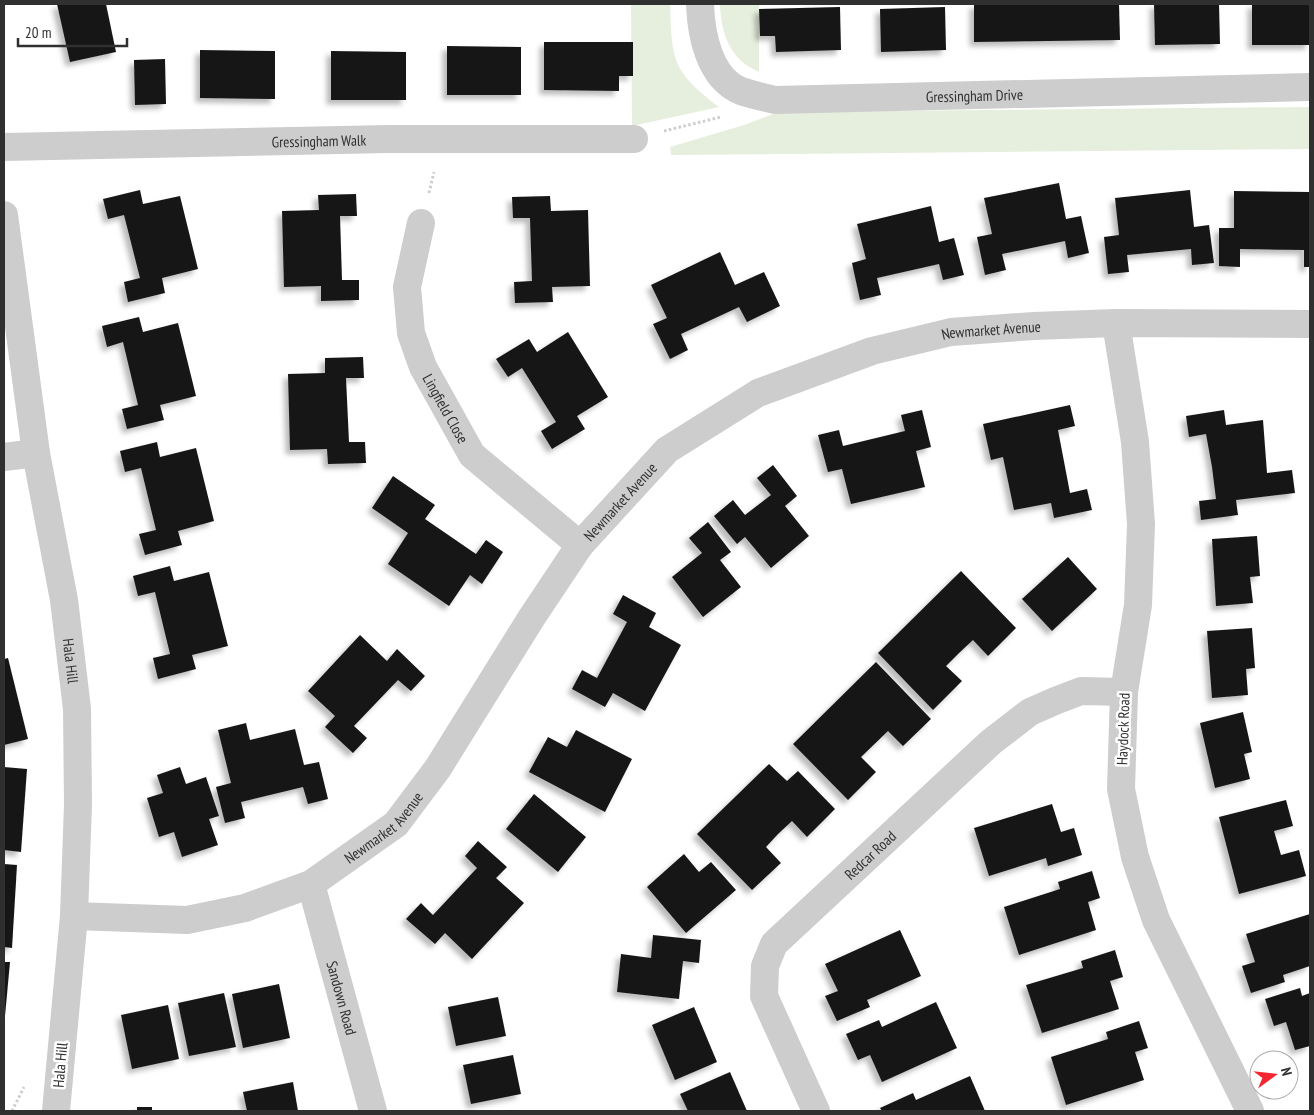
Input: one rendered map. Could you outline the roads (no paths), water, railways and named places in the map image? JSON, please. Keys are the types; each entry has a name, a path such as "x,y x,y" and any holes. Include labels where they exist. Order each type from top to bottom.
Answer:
{"street":[{"name":"Gressingham Drive","path":"700,4 700,23 713,67 739,90 775,100 1310,87"},
{"name":"Gressingham Walk","path":"4,147 369,139 634,139"},
{"name":"Hala Hill","path":"4,215 36,453 64,600 77,709 78,804 74,916 56,1111"},
{"name":"Lingfield Close","path":"421,222 407,287 411,334 423,368 472,455 580,546"},
{"name":"Newmarket Avenue","path":"74,916 187,920 245,908 310,884 396,824 438,768 532,617 580,546 667,450 758,393 872,351 950,332 1116,323 1310,324"},
{"name":"Haydock Road","path":"1116,323 1135,442 1141,524 1138,605 1124,692 1121,790 1135,857 1156,920 1250,1111"},
{"path":"4,457 36,453"},
{"name":"Redcar Road","path":"816,1111 764,996 764,966 774,944 991,742 1030,712 1081,691 1124,692"},
{"name":"Sandown Road","path":"310,884 373,1111"}]}
